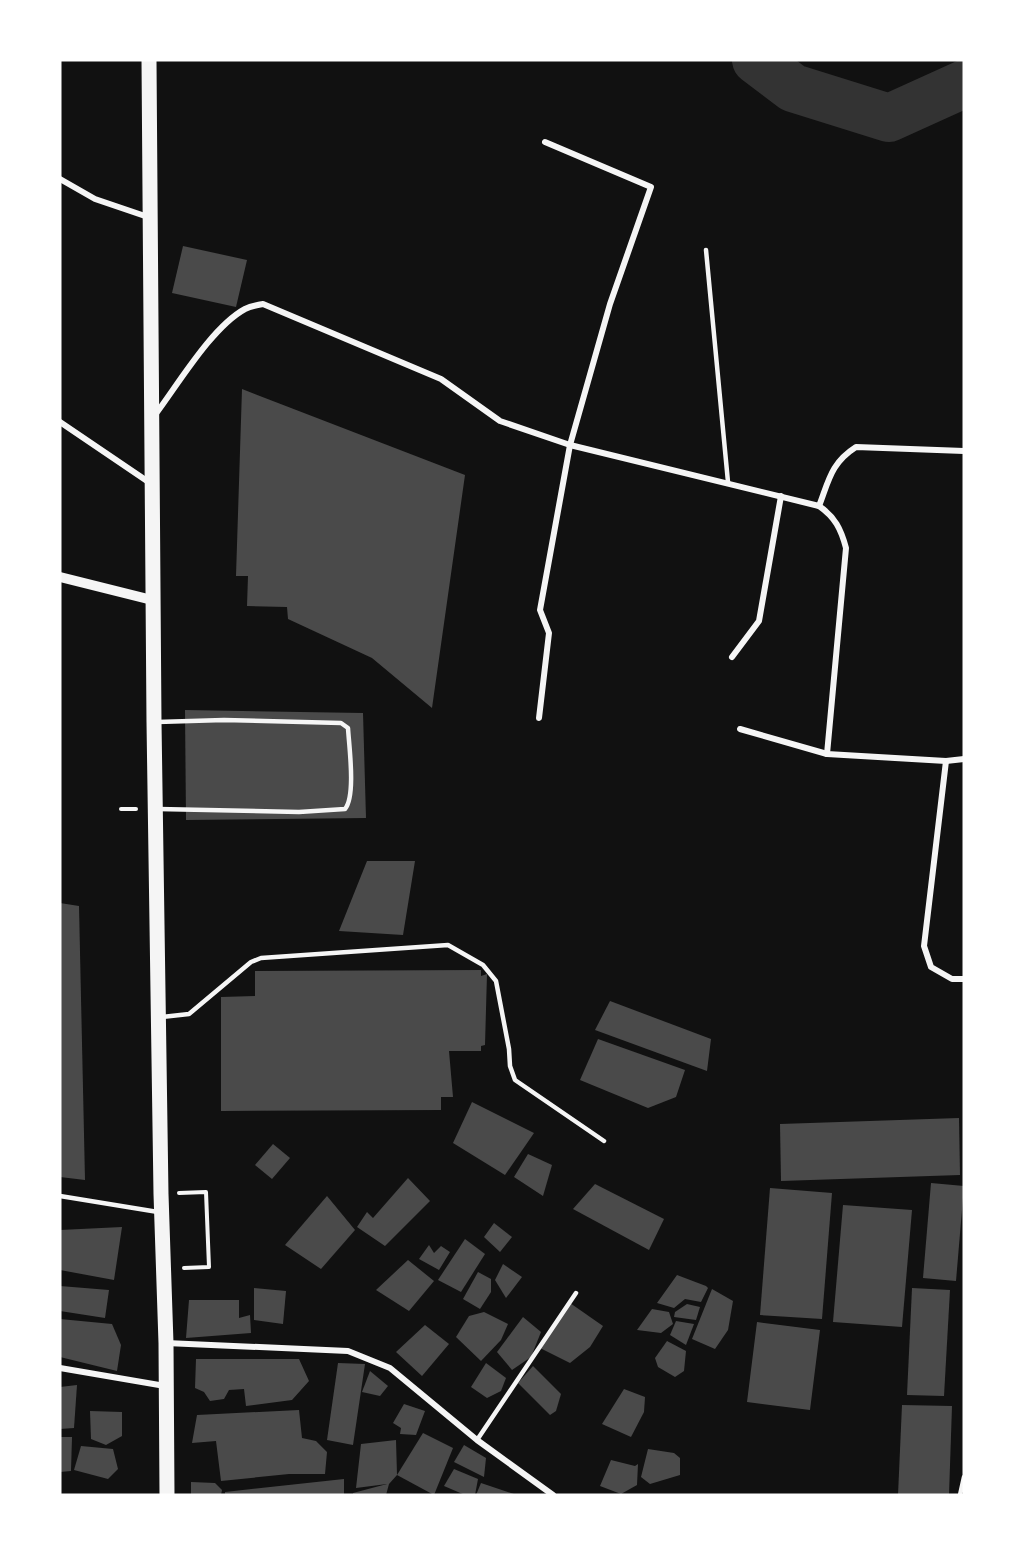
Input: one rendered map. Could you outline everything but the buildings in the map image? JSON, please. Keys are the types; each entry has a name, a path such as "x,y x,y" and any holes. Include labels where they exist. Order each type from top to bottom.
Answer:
{"main road":[{"path":"149,60 152,600 167,1495"}],"street":[{"path":"539,718 549,633 540,610 570,444 610,304 651,187 545,141"},
{"path":"60,179 95,199 149,218"},
{"path":"152,419 208,342 231,318 248,307 263,304 441,379 500,421 570,444 819,506 829,513 841,528 846,548 827,754"},
{"path":"60,422 153,485"},
{"path":"819,506 841,456 856,447 964,451"},
{"path":"732,657 759,621 781,496"},
{"path":"60,577 152,600"},
{"path":"740,729 827,754 946,761 964,759"},
{"path":"946,761 924,946 932,967 952,979 964,979"},
{"path":"166,1343 348,1351 390,1368 477,1440 553,1495"},
{"path":"60,1368 166,1386"}],"lane":[{"path":"706,250 728,482"},
{"path":"154,722 224,720 340,723 348,728 350,778 350,803 345,809 298,812 155,809"},
{"path":"159,1018 189,1014 251,962 261,958 448,945 483,965 496,981 510,1066 515,1080 604,1141"},
{"path":"60,1196 162,1213"},
{"path":"477,1440 576,1293"},
{"path":"960,1495 964,1477"}],"path":[{"path":"206,1192 209,1267"}],"waterway":[{"path":"756,60 793,88 889,118 964,84"}]}
